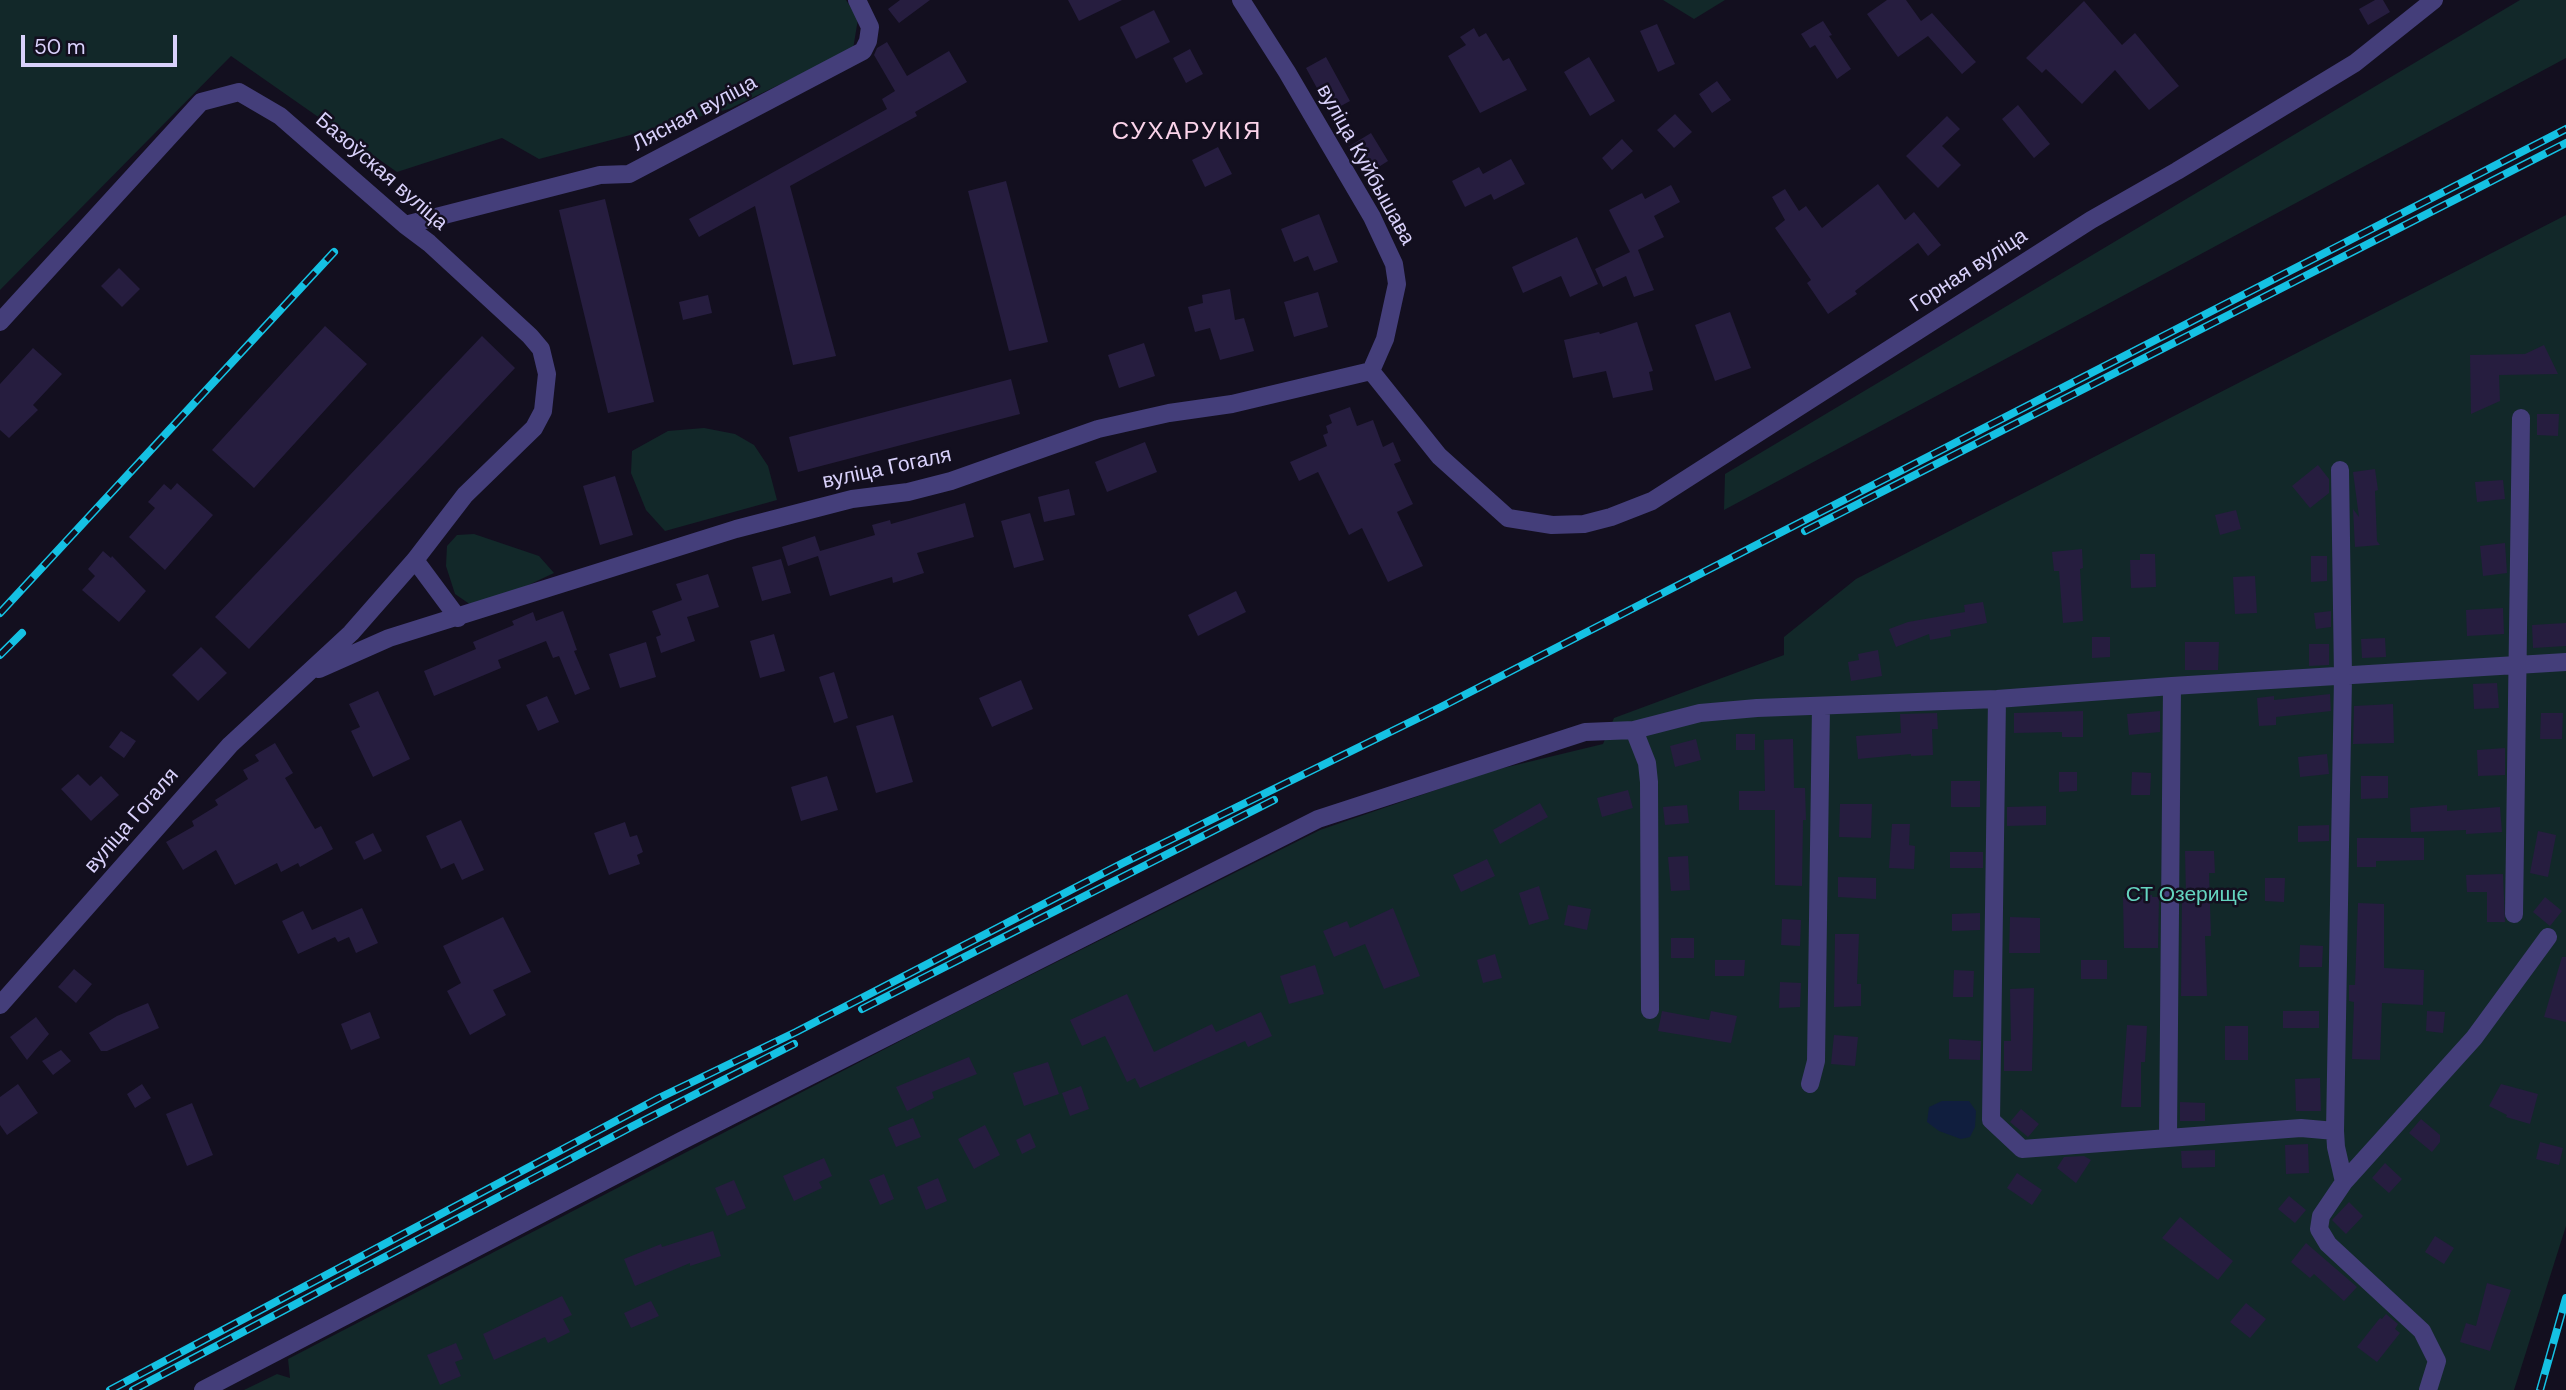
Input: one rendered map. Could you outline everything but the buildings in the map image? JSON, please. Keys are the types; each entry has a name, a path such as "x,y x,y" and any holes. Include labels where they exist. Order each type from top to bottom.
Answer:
{"street":[{"name":"Лясная вуліца","path":"405,225 600,175 628,174 863,51 870,27 858,0"},
{"name":"вуліца Куйбышава","path":"1241,0 1372,216 1394,264 1397,284 1388,328 1371,371"},
{"name":"Горная вуліца","path":"1371,371 1439,457 1508,518 1552,525 1584,524 1653,501 2091,220 2355,64 2434,0"},
{"name":"Базоўская вуліца","path":"0,322 201,102 239,92 280,116 429,243 530,335 541,349 547,374 543,411 534,428 465,495 415,560"},
{"name":"вуліца Гогаля","path":"306,675 389,638 736,529 852,499 908,492 951,481 1098,429 1169,413 1233,404 1371,371"},
{"path":"2514,914 2521,418"},
{"path":"2340,470 2343,677 2335,1131 2344,1182"},
{"name":"вуліца Гогаля","path":"0,1005 230,745 351,633 415,560"},
{"path":"415,560 458,618"},
{"path":"203,1390 681,1141 1318,819 1585,732 1625,729 1700,713 1997,699 2566,662"},
{"path":"2168,1137 2172,686"},
{"path":"1997,699 1991,1120 2022,1149 2301,1128 2335,1131"},
{"path":"1810,1084 1816,1061 1821,706"},
{"path":"1625,729 1647,762 1649,782 1650,1010"},
{"path":"2428,1390 2437,1361 2422,1331 2328,1244 2319,1229 2321,1216 2344,1182 2474,1038 2548,937"}],"green space":[{"path":"0,0 846,0 858,19 853,49 729,109 539,159 502,138 397,172 231,56 0,290"},
{"path":"1663,0 1725,0 1694,19"},
{"path":"2520,0 2566,0 2566,58 1724,510 1725,474"},
{"name":"СТ Озерище","path":"2566,215 2566,1226 2514,1390 244,1390 277,1374 290,1378 288,1359 933,1024 1320,830 1491,771 1603,744 1614,718 1784,655 1784,637 1856,579"},
{"path":"704,428 735,434 754,445 768,466 777,500 665,531 646,510 631,473 632,451 668,431"},
{"path":"474,534 539,556 554,573 520,589 471,605 455,594 446,566 447,546 457,535"}],"water":[{"path":"1942,1101 1969,1101 1976,1111 1975,1127 1970,1137 1961,1139 1939,1131 1927,1122 1929,1107"}],"railway":[{"path":"110,1390 659,1098 796,1032 1123,863 1441,707 2566,129"},
{"path":"1805,531 2566,143"},
{"path":"0,613 334,252"},
{"path":"0,655 22,633"},
{"path":"862,1009 1274,800"},
{"path":"133,1390 794,1044"},
{"path":"2540,1390 2566,1298"}],"district":[{"name":"СУХАРУКІЯ","path":"1187,133"}]}
